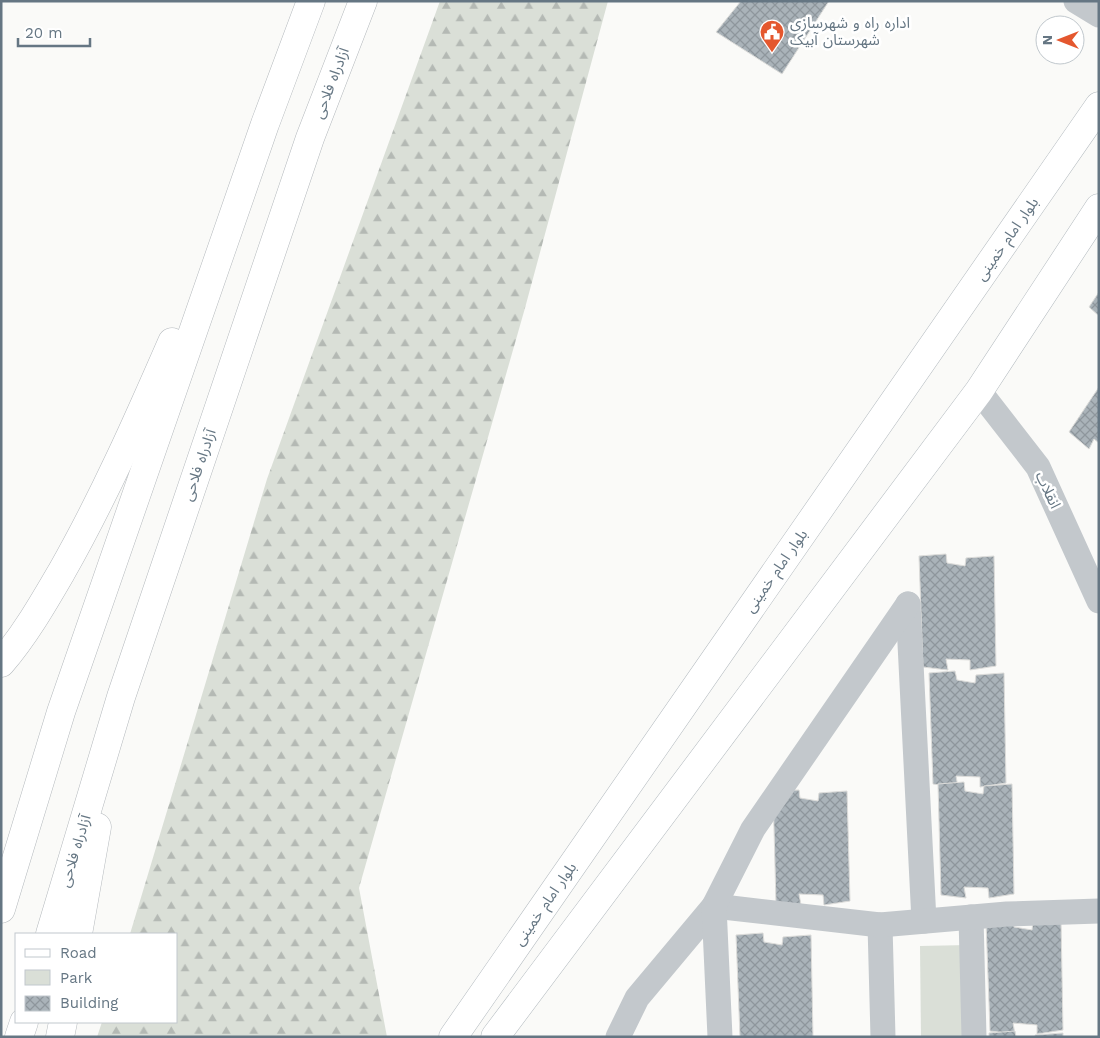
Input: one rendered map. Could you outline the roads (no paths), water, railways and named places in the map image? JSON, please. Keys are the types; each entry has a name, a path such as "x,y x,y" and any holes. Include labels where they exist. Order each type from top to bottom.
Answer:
{"main road":[{"path":"1,909 61,712 265,124 311,1"},
{"name":"آزادراه فلاحی","path":"50,933 121,697 310,138 363,1"},
{"name":"بلوار امام خمینی","path":"453,1037 1099,106"},
{"path":"1,663 40,608 78,543 108,483 137,423 265,124"},
{"path":"496,1037 979,391 1099,208"},
{"path":"78,933 121,697"},
{"path":"19,1037 24,1023"},
{"path":"60,1037 63,1023"}],"street":[{"path":"1076,1 1099,15"},
{"name":"انقلاب","path":"979,391 1038,467 1099,601"},
{"path":"618,1037 638,998 714,906 753,829 908,604 924,921"},
{"path":"714,906 880,925 1007,914 1099,911"},
{"path":"714,906 720,1037"},
{"path":"971,917 974,1037"},
{"path":"880,925 883,1037"}],"place":[{"name":"اداره راه و شهرسازی شهرستان آبیک","path":"772,53"}]}
